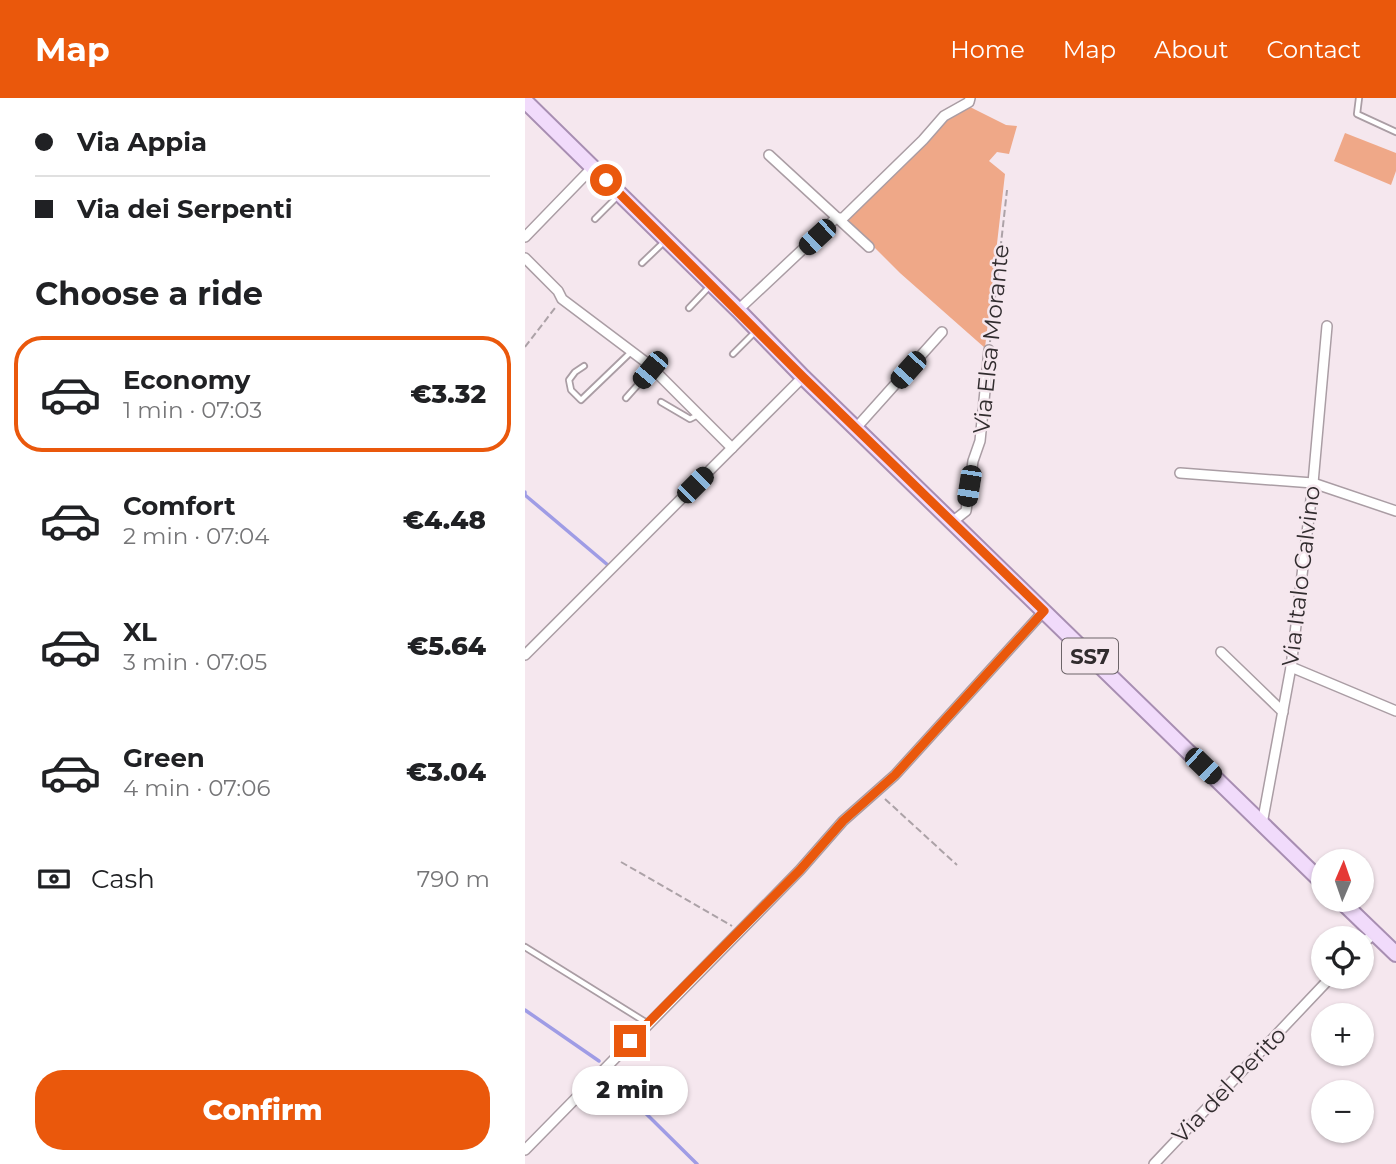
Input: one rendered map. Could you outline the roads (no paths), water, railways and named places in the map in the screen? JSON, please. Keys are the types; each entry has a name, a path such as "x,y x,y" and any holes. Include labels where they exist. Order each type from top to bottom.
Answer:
{"main road":[{"name":"SS7","path":"525,101 803,377 1311,871"},
{"path":"1352,912 1367,926"},
{"path":"1374,933 1396,954"}],"street":[{"path":"738,310 836,218 842,218 923,140 944,116 969,102 970,98"},
{"path":"769,155 869,247"},
{"path":"525,237 593,167"},
{"path":"525,258 558,291 562,299 652,368 732,447"},
{"name":"Via Italo Calvino","path":"1262,824 1291,667 1313,483 1327,326"},
{"path":"856,428 942,332"},
{"name":"Via Elsa Morante","path":"952,522 966,511 973,461 980,442 989,350"},
{"path":"525,655 803,377"},
{"path":"1180,473 1313,483 1396,511"},
{"path":"525,1150 800,870 843,821 895,775 1044,611"},
{"path":"1221,652 1283,712"},
{"path":"1291,667 1396,711"},
{"name":"Via del Perito","path":"1154,1164 1320,989"}],"lane":[{"path":"1359,98 1357,114 1396,132"},
{"path":"595,219 620,194"},
{"path":"642,263 666,240"},
{"path":"689,308 712,284"},
{"path":"733,354 757,330"},
{"path":"584,366 569,380 571,390 581,400 632,352"},
{"path":"627,398 652,368"},
{"path":"661,402 690,419 699,414"},
{"path":"525,947 647,1023"}],"waterway":[{"path":"525,492 525,495 609,566"},
{"path":"525,1010 599,1061"},
{"path":"606,1074 697,1164"}]}
